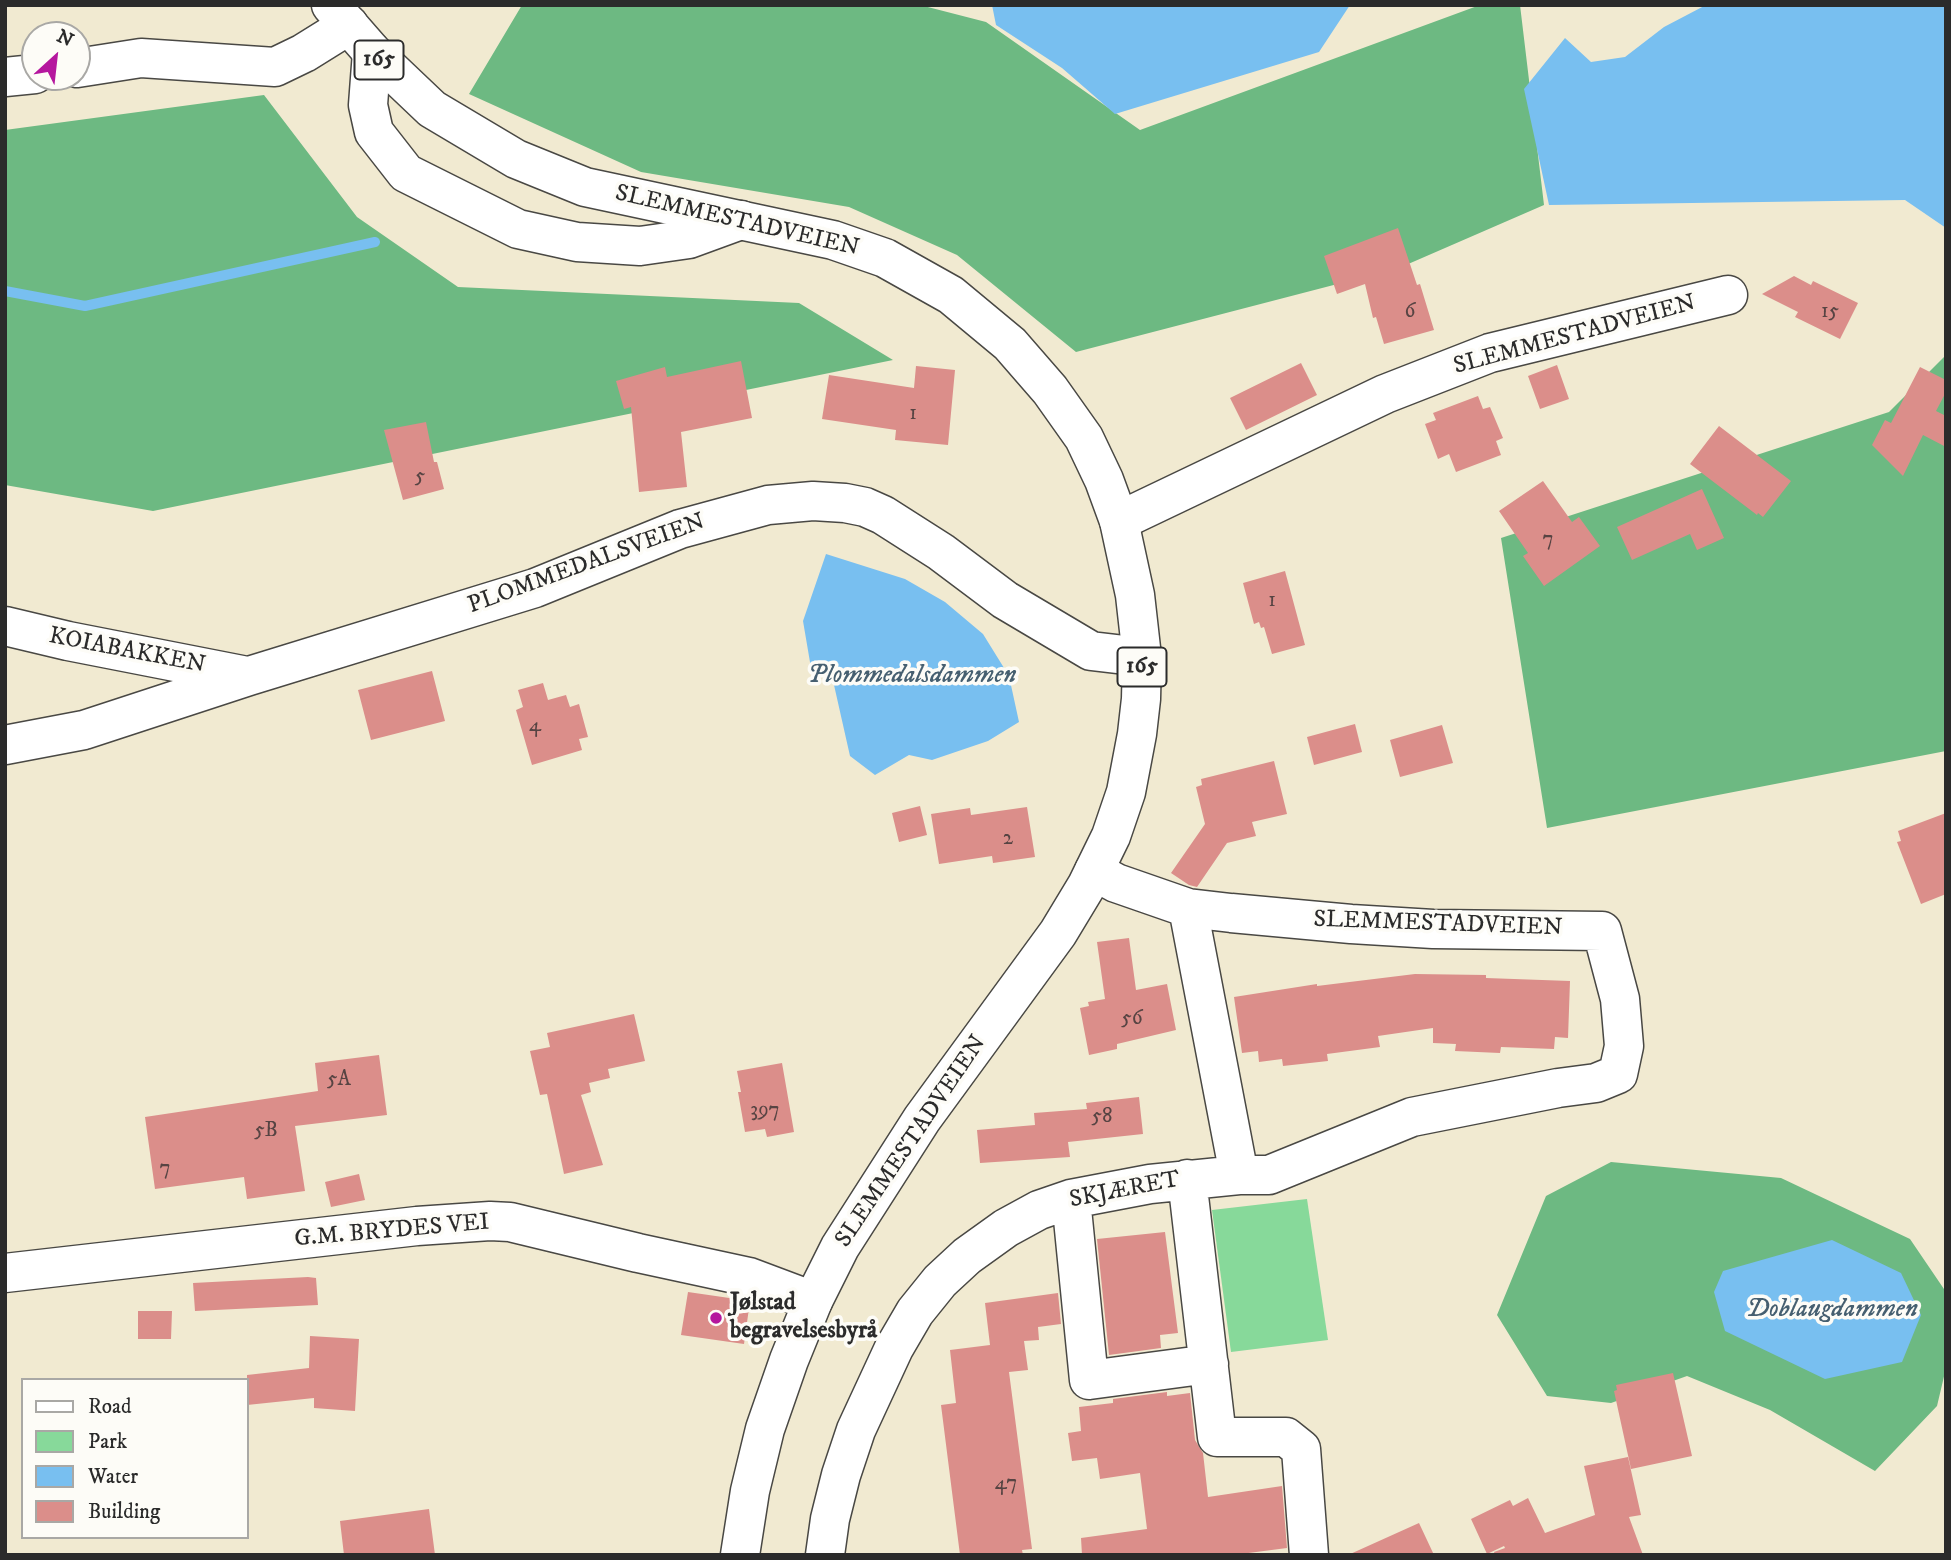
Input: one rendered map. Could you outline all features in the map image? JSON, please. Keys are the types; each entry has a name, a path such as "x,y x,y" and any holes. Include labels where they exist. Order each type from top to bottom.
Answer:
{"street":[{"path":"91,66 141,58 275,67 351,27 374,132 406,173 518,229 577,242 640,246 689,239 741,220"},
{"name":"SLEMMESTADVEIEN","path":"351,27 404,85 432,109 516,159 584,187 833,240 885,258 927,280 971,311 1010,344 1050,390 1084,438 1104,480 1119,522 1135,595 1142,657 1141,699 1126,792 1111,836 1094,872 1058,933 922,1119 840,1247 813,1301 765,1429 750,1491 740,1555"},
{"name":"SLEMMESTADVEIEN","path":"1119,522 1385,394 1490,353 1728,295"},
{"name":"PLOMMEDALSVEIEN","path":"5,745 84,730 248,676 535,588 680,529 768,505 813,501 845,503 883,515 941,552 1005,600 1091,651 1142,657"},
{"name":"KOIABAKKEN","path":"5,626 248,676"},
{"name":"SLEMMESTADVEIEN","path":"1094,872 1116,883 1188,908 1433,929 1602,931 1620,999 1624,1046 1618,1074"},
{"path":"1188,908 1239,1175"},
{"name":"SKJÆRET","path":"825,1555 830,1519 841,1475 856,1430 889,1358 915,1312 940,1281 967,1256 1006,1228 1039,1210 1071,1199 1187,1179 1269,1175 1412,1117 1596,1083 1618,1074"},
{"path":"1187,1179 1217,1437 1286,1437 1301,1449 1309,1555"},
{"path":"1071,1199 1089,1380 1209,1364"},
{"name":"G.M. BRYDES VEI","path":"5,1273 417,1226 490,1221 510,1222 749,1277 813,1301"}],"green space":[{"path":"522,5 920,5 986,22 1140,130 1480,5 1520,5 1544,205 1399,268 1076,352 957,255 849,207 641,172 469,94"},
{"path":"264,95 357,217 458,287 799,303 893,360 153,511 5,485 5,130"},
{"path":"1946,355 1946,751 1547,828 1501,538 1889,412"},
{"path":"1611,1162 1781,1178 1910,1239 1946,1292 1946,1368 1937,1406 1875,1471 1770,1410 1687,1376 1611,1403 1547,1396 1497,1315 1546,1196"},
{"path":"1307,1199 1328,1340 1231,1352 1212,1210"}],"water":[{"path":"992,5 1350,5 1319,52 1115,114 1062,68 996,25"},
{"path":"1706,5 1946,5 1946,228 1905,200 1549,205 1524,89 1565,38 1591,62 1625,57 1664,27"},
{"name":"Plommedalsdammen","path":"826,554 905,579 945,602 983,634 1009,676 1019,722 988,741 932,760 909,755 875,775 850,756 834,685 811,668 803,621"},
{"name":"Doblaugdammen","path":"1832,1240 1901,1273 1921,1315 1902,1362 1825,1379 1725,1331 1714,1292 1723,1271"}],"building":[{"path":"1398,228 1417,285 1420,284 1434,330 1384,344 1376,317 1373,318 1365,284 1337,294 1324,256"},
{"path":"1794,276 1811,285 1813,281 1858,303 1840,339 1795,317 1798,312 1762,294"},
{"path":"741,361 752,418 681,432 687,487 639,492 631,407 624,409 616,381 665,367 667,377"},
{"path":"1301,363 1317,395 1246,430 1230,398"},
{"path":"1557,365 1569,399 1540,409 1528,376"},
{"path":"916,366 955,370 948,445 895,440 896,430 822,419 829,375 914,388"},
{"path":"1920,367 1946,380 1946,392 1936,411 1946,416 1946,447 1923,435 1903,476 1872,445 1885,420 1891,423"},
{"path":"1478,396 1483,409 1490,407 1503,438 1496,441 1501,455 1456,472 1449,454 1438,459 1425,424 1436,420 1433,413"},
{"path":"426,422 434,462 437,462 444,489 403,500 384,430"},
{"path":"1719,426 1791,481 1763,517 1690,464"},
{"path":"1543,481 1572,522 1579,517 1600,546 1544,586 1523,556 1528,553 1499,511"},
{"path":"1702,489 1724,538 1697,550 1690,534 1632,560 1617,527"},
{"path":"1285,571 1305,645 1272,654 1264,627 1261,628 1259,622 1254,624 1243,583"},
{"path":"432,671 445,721 371,740 358,690"},
{"path":"543,683 548,700 566,695 570,707 579,704 588,737 579,739 582,750 532,765 516,710 523,707 518,690"},
{"path":"1355,724 1362,752 1314,765 1307,737"},
{"path":"1442,725 1453,763 1400,777 1390,740"},
{"path":"1274,761 1287,814 1252,822 1256,836 1227,843 1197,887 1171,873 1205,824 1196,787 1202,785 1201,779"},
{"path":"920,806 927,835 899,842 892,813"},
{"path":"1027,807 1035,857 993,863 992,856 939,864 931,814 970,808 971,815"},
{"path":"1946,813 1946,894 1921,904 1897,842 1901,841 1898,831"},
{"path":"1129,938 1136,990 1167,984 1176,1030 1117,1044 1117,1049 1089,1055 1080,1008 1089,1006 1088,1002 1105,999 1097,942"},
{"path":"1415,974 1486,975 1486,978 1570,981 1568,1038 1555,1037 1554,1049 1501,1047 1500,1053 1455,1051 1456,1044 1433,1043 1433,1028 1378,1036 1380,1047 1327,1054 1328,1061 1283,1066 1282,1059 1259,1062 1258,1051 1242,1053 1234,997 1317,984"},
{"path":"634,1014 645,1061 608,1069 610,1078 589,1083 591,1092 581,1095 603,1165 564,1174 547,1094 540,1095 530,1051 550,1047 547,1033"},
{"path":"379,1055 387,1115 295,1126 305,1191 247,1199 244,1177 155,1189 145,1117 318,1091 315,1063"},
{"path":"782,1063 794,1132 767,1137 765,1129 745,1132 737,1071"},
{"path":"1139,1097 1143,1134 1068,1142 1070,1157 980,1163 977,1130 1035,1125 1034,1113 1087,1109 1086,1103"},
{"path":"359,1174 365,1200 331,1207 325,1182"},
{"path":"1165,1232 1178,1333 1160,1335 1161,1348 1109,1355 1097,1239"},
{"path":"316,1278 318,1305 195,1311 193,1283"},
{"name":"Jølstad begravelsesbyrå","path":"688,1292 750,1301 744,1344 681,1335"},
{"path":"1058,1293 1061,1324 1038,1327 1039,1340 1024,1341 1028,1370 1009,1372 1032,1549 1022,1550 1023,1555 960,1555 941,1405 956,1403 950,1350 990,1345 985,1303"},
{"path":"138,1311 172,1311 171,1339 138,1339"},
{"path":"310,1336 359,1339 355,1411 314,1408 314,1398 248,1405 247,1375 309,1368"},
{"path":"1673,1373 1692,1456 1631,1469 1614,1391 1617,1390 1616,1385"},
{"path":"1167,1392 1167,1396 1190,1393 1195,1440 1203,1453 1208,1497 1282,1486 1287,1548 1233,1555 1082,1555 1081,1538 1147,1529 1140,1473 1100,1479 1097,1458 1072,1461 1068,1433 1081,1431 1079,1407 1113,1403 1113,1399"},
{"path":"1628,1457 1641,1515 1629,1517 1643,1555 1495,1555 1494,1552 1505,1548 1504,1546 1487,1554 1471,1519 1510,1500 1513,1506 1528,1498 1545,1533 1595,1515 1584,1466"},
{"path":"429,1509 435,1555 344,1555 340,1521"},
{"path":"1419,1523 1434,1555 1348,1555"}],"waterway":[{"path":"5,291 85,306 375,242"}],"place":[{"name":"Jølstad begravelsesbyrå","path":"716,1318"}]}
